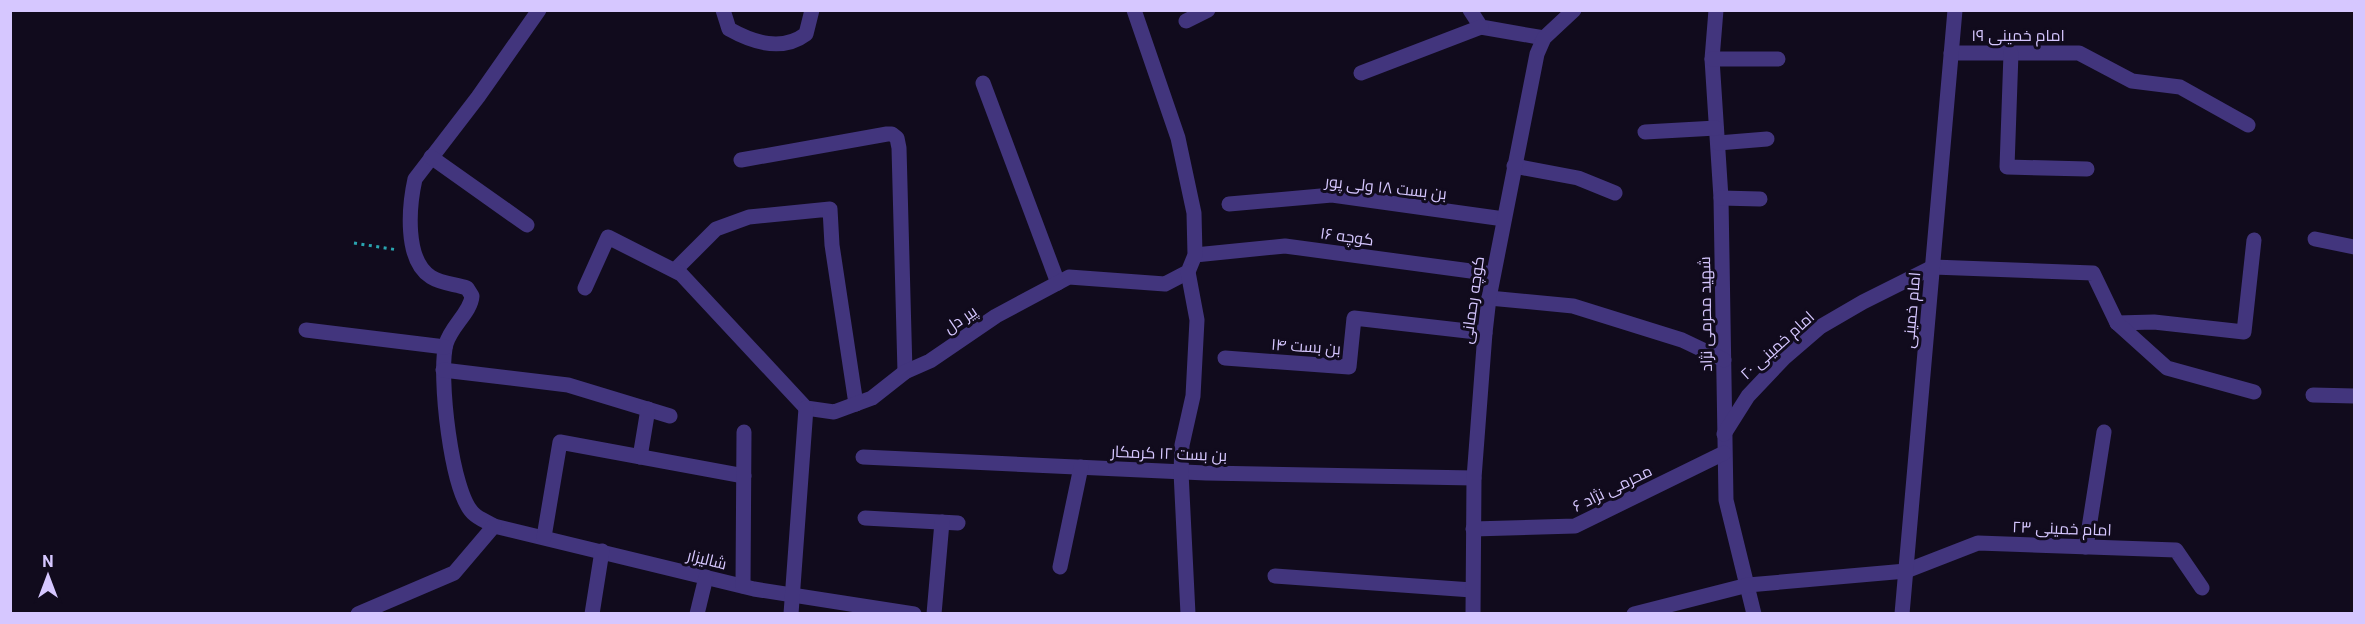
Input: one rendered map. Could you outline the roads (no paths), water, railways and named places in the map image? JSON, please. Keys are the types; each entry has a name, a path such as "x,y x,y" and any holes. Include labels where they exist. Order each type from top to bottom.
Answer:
{"street":[{"path":"358,614 454,573 494,525 473,514 466,502 450,452 443,370 445,347 449,335 468,307 472,296 468,288 443,283 424,272 418,265 414,253 412,192 415,179 539,10"},
{"path":"723,14 729,29 741,36 761,42 789,44 806,34 812,10"},
{"path":"1134,10 1178,138 1194,213 1195,255 1188,272 1197,320 1193,396 1182,445 1181,472 1188,614"},
{"path":"1186,21 1208,10"},
{"path":"1470,10 1481,27"},
{"name":"کوچه رحمانی","path":"1473,614 1474,478 1485,333 1493,274 1537,54 1544,38 1574,10"},
{"name":"شهید محرمی نژاد","path":"1716,10 1712,59 1721,198 1726,500 1754,614"},
{"name":"امام خمینی","path":"1902,614 1955,10"},
{"path":"1361,73 1481,27 1544,38"},
{"name":"امام خمینی ۱۹","path":"1951,53 2079,53 2132,81 2180,87 2248,125"},
{"path":"2011,53 2007,167 2087,169"},
{"path":"1712,59 1778,59"},
{"path":"983,83 1058,283"},
{"path":"1645,132 1716,128"},
{"path":"741,160 887,134 897,138 905,372"},
{"path":"1718,143 1767,139"},
{"path":"431,157 527,225"},
{"path":"1514,166 1578,178 1616,193"},
{"name":"بن بست ۱۸ ولی پور","path":"1229,204 1332,195 1504,219"},
{"path":"1721,198 1760,199"},
{"path":"675,270 716,228 749,217 830,208 832,244 856,404"},
{"path":"585,288 608,237 675,270 806,408 791,614"},
{"path":"2315,239 2355,247"},
{"path":"2117,323 2154,322 2244,332 2254,240"},
{"name":"کوچه ۱۶","path":"1195,255 1285,246 1493,274"},
{"path":"1933,267 2093,273 2117,323 2167,368 2254,392"},
{"name":"امام خمینی ۲۰","path":"1724,434 1748,396 1784,358 1820,327 1863,302 1933,267"},
{"name":"پیر دل","path":"806,408 834,412 872,398 905,372 930,361 996,316 1069,277 1166,284 1188,272"},
{"path":"1489,298 1573,306 1682,340 1724,360"},
{"name":"بن بست ۱۴","path":"1225,358 1349,367 1354,318 1485,333"},
{"path":"306,330 445,347"},
{"path":"443,370 568,385 670,416"},
{"path":"2313,395 2355,396"},
{"path":"640,456 648,409"},
{"path":"743,586 744,432"},
{"path":"2086,547 2104,432"},
{"path":"544,537 560,442 744,476"},
{"name":"محرمی نژاد ۶","path":"1473,529 1575,526 1724,453"},
{"name":"بن بست ۱۲ کرمکار","path":"863,457 1181,472 1474,478"},
{"path":"1060,567 1081,467"},
{"path":"865,518 958,523"},
{"path":"934,614 942,522"},
{"name":"شالیزار","path":"494,525 793,597 914,614"},
{"name":"امام خمینی ۲۳","path":"1634,614 1748,585 1906,571 1978,543 2176,550 2202,588"},
{"path":"592,614 602,551"},
{"path":"1275,576 1472,590"},
{"path":"697,614 706,577"}]}
